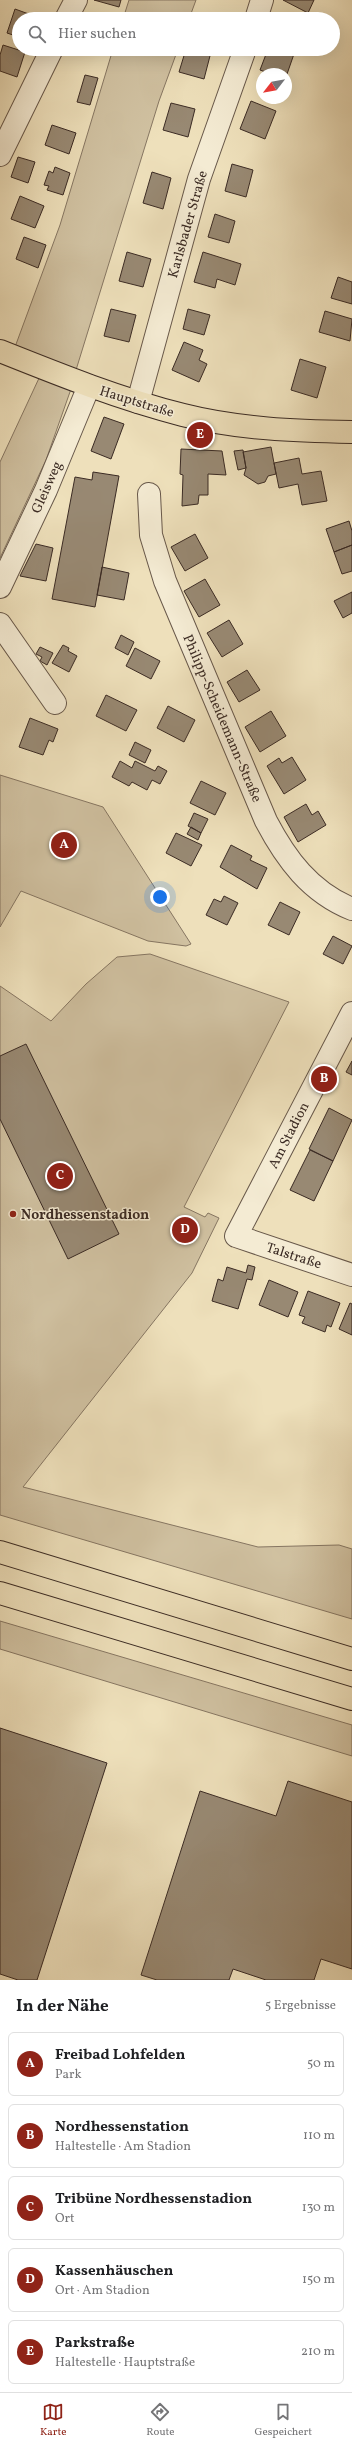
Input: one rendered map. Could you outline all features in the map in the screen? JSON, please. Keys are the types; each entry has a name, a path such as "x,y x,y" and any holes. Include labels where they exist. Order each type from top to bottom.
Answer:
{"main road":[{"name":"Hauptstraße","path":"0,351 89,386 184,416 244,426 352,432"},
{"path":"0,1552 352,1659"},
{"path":"0,1593 352,1699"}],"street":[{"path":"70,12 76,0"},
{"path":"258,12 262,0"},
{"path":"0,155 7,123 48,56"},
{"name":"Karlsbader Straße","path":"138,402 199,179 243,56"},
{"name":"Gleisweg","path":"0,587 46,490 89,386"},
{"name":"Philipp-Scheidemann-Straße","path":"149,494 151,535 165,581 266,821 279,846 314,888 352,909"},
{"path":"0,624 55,703"},
{"name":"Am Stadion","path":"236,1236 329,1054 352,1014"},
{"name":"Talstraße","path":"236,1236 352,1275"}],"shaded area":[{"path":"129,0 196,0 192,12 125,12"},
{"path":"111,56 175,56 159,101 76,370 15,347 60,225"},
{"path":"40,376 71,389 46,460 0,558 0,462"},
{"path":"0,775 103,807 191,944 186,946 148,941 21,891 0,927"},
{"path":"150,954 289,1002 184,1207 205,1217 208,1213 219,1218 192,1273 23,1487 258,1547 339,1545 352,1549 352,1619 0,1515 0,986 51,1021 86,984 117,957"},
{"path":"0,1621 352,1725 352,1756 0,1649"}],"building":[{"path":"94,0 121,0 119,7"},
{"path":"283,0 314,0 308,12"},
{"path":"15,9 23,12 14,12"},
{"path":"12,18 12,35 7,33"},
{"path":"3,45 12,48 12,56 24,56 17,77 0,71 0,55"},
{"path":"184,56 210,56 204,79 179,72"},
{"path":"265,56 293,56 289,68 261,68"},
{"path":"85,75 98,78 90,105 77,102"},
{"path":"251,101 276,111 265,139 240,129"},
{"path":"171,103 195,109 188,137 163,130"},
{"path":"52,125 76,133 69,154 45,145"},
{"path":"18,157 35,162 28,183 11,177"},
{"path":"232,164 253,170 246,197 225,191"},
{"path":"55,167 70,173 63,195 47,190 49,186 44,185 49,171 53,173"},
{"path":"152,172 171,178 163,209 143,203"},
{"path":"20,196 44,206 35,228 11,219"},
{"path":"215,214 235,221 229,243 208,237"},
{"path":"24,237 46,245 38,268 16,259"},
{"path":"127,252 151,259 143,287 119,281"},
{"path":"203,252 241,264 235,285 217,279 215,288 194,282"},
{"path":"338,277 352,282 352,304 331,298"},
{"path":"111,309 136,315 129,342 104,336"},
{"path":"188,309 210,315 204,335 183,329"},
{"path":"325,311 352,319 350,341 319,332"},
{"path":"184,342 203,350 199,360 207,364 199,382 172,370"},
{"path":"300,359 326,367 317,398 291,390"},
{"path":"104,417 124,424 111,459 91,451"},
{"path":"271,447 276,474 268,476 265,482 258,484 244,475 246,468 243,452"},
{"path":"181,449 222,451 226,475 208,474 208,495 199,495 198,504 182,506 183,475 180,474"},
{"path":"243,450 246,468 238,470 234,451"},
{"path":"299,458 302,474 321,471 327,501 302,505 298,484 279,488 274,463"},
{"path":"93,472 119,476 95,607 52,599 75,477 92,480"},
{"path":"349,521 352,531 352,545 334,552 326,529"},
{"path":"195,534 208,558 185,571 171,547"},
{"path":"36,544 53,548 46,581 20,576"},
{"path":"352,545 352,571 342,574 334,552"},
{"path":"102,567 129,573 124,600 97,595"},
{"path":"205,579 220,605 199,617 184,591"},
{"path":"352,592 352,613 343,618 334,601"},
{"path":"229,620 243,644 222,657 207,633"},
{"path":"121,635 134,642 128,655 115,648"},
{"path":"63,645 69,648 68,651 77,656 69,672 52,663"},
{"path":"40,647 53,653 47,665 40,661 42,657 36,654"},
{"path":"135,648 160,661 151,679 126,666"},
{"path":"247,670 260,690 239,702 227,682"},
{"path":"106,695 137,710 126,731 96,716"},
{"path":"168,706 195,720 184,742 157,728"},
{"path":"271,711 286,736 260,752 245,727"},
{"path":"30,718 58,729 53,742 49,740 43,755 19,747"},
{"path":"135,742 151,750 145,763 129,755"},
{"path":"292,757 306,780 284,794 267,766 279,758 282,763"},
{"path":"120,761 132,768 135,761 155,771 158,766 167,771 160,784 152,780 147,790 132,782 129,786 112,777"},
{"path":"201,781 226,793 215,815 190,803"},
{"path":"306,804 312,815 318,811 326,825 298,842 284,817"},
{"path":"194,813 208,819 201,833 188,826"},
{"path":"191,827 201,833 198,840 187,834"},
{"path":"176,833 202,845 191,866 166,853"},
{"path":"231,845 252,856 250,860 267,868 257,889 220,867"},
{"path":"224,896 238,903 227,925 206,915 214,899 221,902"},
{"path":"280,902 300,912 289,935 268,925"},
{"path":"333,936 352,946 343,964 323,954"},
{"path":"26,1044 119,1234 68,1259 0,1119 0,1056"},
{"path":"352,1061 352,1075 346,1072"},
{"path":"329,1108 352,1120 333,1161 309,1149"},
{"path":"310,1150 333,1161 314,1201 290,1190"},
{"path":"185,1227 188,1228 188,1234 185,1235 182,1234 181,1231 182,1228"},
{"path":"248,1265 255,1267 252,1280 247,1279 238,1309 212,1301 218,1279 223,1281 227,1267 246,1273"},
{"path":"269,1280 298,1292 288,1317 259,1305"},
{"path":"308,1291 340,1303 331,1327 327,1325 325,1332 302,1323 305,1317 299,1315"},
{"path":"350,1303 352,1304 352,1335 339,1329"},
{"path":"0,1728 107,1763 37,1980 18,1980 0,1974"},
{"path":"288,1781 352,1802 352,1969 321,1959 314,1980 266,1980 233,1969 229,1980 157,1980 141,1975 200,1791 276,1816"}],"place":[{"name":"Parkstraße","path":"200,435"},
{"name":"Freibad Lohfelden","path":"64,845"},
{"name":"Nordhessenstation","path":"324,1079"},
{"name":"Tribüne Nordhessenstadion","path":"60,1176"},
{"name":"Nordhessenstadion","path":"13,1214"},
{"name":"Kassenhäuschen","path":"185,1230"}]}
